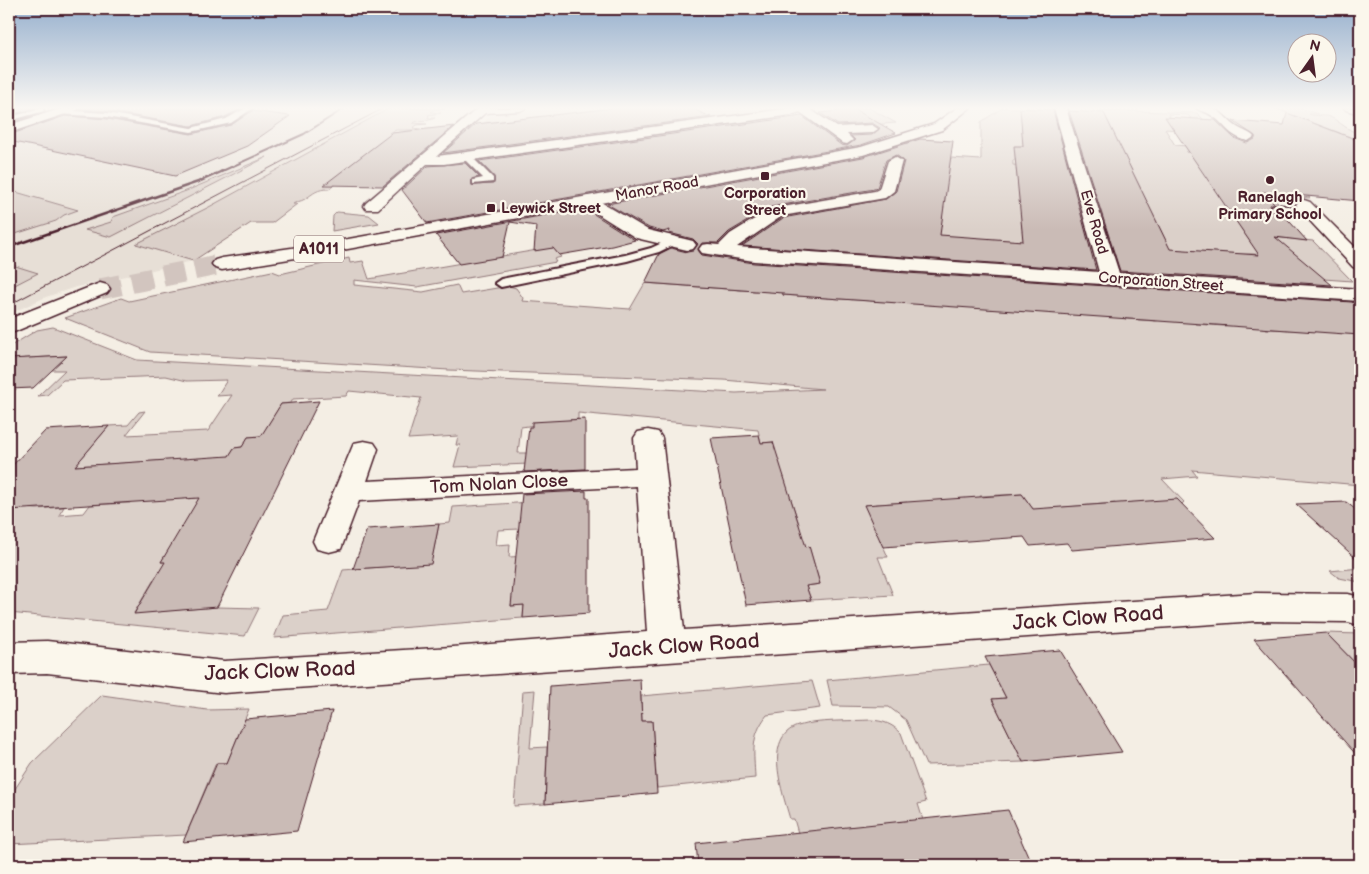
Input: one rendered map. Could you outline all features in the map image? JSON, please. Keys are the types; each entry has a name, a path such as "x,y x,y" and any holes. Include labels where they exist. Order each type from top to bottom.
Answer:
{"street":[{"path":"354,205 380,206 411,169 437,149"},
{"path":"424,160 444,160 526,149"},
{"name":"Manor Road","path":"222,264 326,248 874,149"},
{"name":"Eve Road","path":"1072,149 1111,278"},
{"name":"Corporation Street","path":"895,160 886,191 879,195 777,212 715,250 754,255 1360,294"},
{"path":"588,201 642,234 679,244"},
{"path":"1307,208 1360,262"},
{"path":"9,327 100,289"},
{"path":"648,438 667,646"},
{"path":"329,542 364,449"},
{"name":"Tom Nolan Close","path":"348,492 651,476"},
{"name":"Jack Clow Road","path":"9,658 47,657 224,677 1256,607 1348,608 1360,611"}],"lane":[{"path":"467,157 490,180"},
{"path":"478,167 488,166"},
{"path":"476,182 501,178"},
{"path":"1275,208 1307,208"},
{"path":"501,283 627,258 679,244"}],"shaded area":[{"path":"9,149 350,149 251,223 193,261 76,287 46,297 9,314 9,236 56,221 64,215 77,210 9,190"},
{"path":"315,149 382,149 329,189 313,193 303,200 294,203 297,204 272,223 251,223 193,261 136,244 209,207"},
{"path":"457,149 484,149 453,153"},
{"path":"981,149 1025,149 1026,160 1013,160 1013,165 1026,166 1022,228 1073,234 1076,253 972,239 776,219 799,212 839,206 845,206 870,216 951,158 981,160"},
{"path":"1120,149 1222,149 1300,155 1315,163 1360,163 1360,168 1186,152 1279,169 1310,198 1272,195 1278,202 1257,201 1251,235 1313,241 1352,281 1324,279 1279,256 1252,254 1166,256"},
{"path":"267,157 111,237 85,230 111,222 113,217 186,191"},
{"path":"9,190 78,210 64,215 56,221 9,236"},
{"path":"337,212 369,215 379,223 332,231 333,216"},
{"path":"547,241 561,257 554,259 556,262 417,287 354,280 354,285 423,292 457,285 461,294 509,286 516,288 523,298 522,301 630,309 645,283 755,291 784,286 783,295 872,301 1118,309 1125,319 1156,321 1187,314 1195,324 1224,326 1256,318 1266,329 1360,332 1360,485 1192,470 1197,476 1162,479 1184,502 1182,504 1119,508 1115,503 1042,509 1047,528 1022,494 980,496 982,501 909,506 907,502 865,505 888,557 878,557 893,595 811,600 806,586 820,584 809,547 794,547 799,524 789,494 777,494 773,442 761,443 758,430 578,413 578,419 521,427 518,453 530,453 529,464 454,467 460,445 456,445 458,436 408,439 421,398 349,391 346,396 293,399 291,403 281,404 267,427 273,435 248,437 242,447 234,448 161,562 177,561 156,576 134,613 217,607 259,608 245,636 9,613 9,507 37,509 64,507 59,515 84,513 90,505 130,503 160,461 75,466 109,426 128,425 139,412 145,411 126,435 208,431 232,395 217,396 227,380 187,381 166,376 63,380 47,395 38,396 65,370 52,370 67,356 13,359 9,362 9,347 37,330 53,327 137,360 736,393 823,389 724,380 449,370 150,352 65,318 121,298 129,301 272,271 280,274 349,258 350,263 363,261 369,279 543,249"},
{"path":"9,264 38,273 9,288"},
{"path":"532,502 519,529 498,530 496,545 510,544 509,557 528,556 516,565 511,606 524,605 523,618 274,638 283,615 328,611 343,570 431,563 439,524 450,523 453,507"},
{"path":"1360,568 1360,582 1339,578 1330,571"},
{"path":"1326,633 1360,634 1360,667 1359,667"},
{"path":"989,665 1006,698 992,699 1023,762 926,765 906,720 889,707 833,706 827,680"},
{"path":"812,681 820,708 767,715 762,723 754,745 755,778 657,788 652,721 642,721 641,696"},
{"path":"535,690 530,748 547,747 545,804 514,806 523,691"},
{"path":"102,695 207,710 249,709 227,763 216,763 186,835 9,844 9,798 32,763"},
{"path":"871,720 888,724 901,733 926,802 918,804 923,820 798,833 794,819 790,819 778,767 778,754 781,742 787,732 805,724"}],"building":[{"path":"46,149 240,149 175,176"},
{"path":"371,149 427,149 383,186 324,185"},
{"path":"448,149 474,149 443,153"},
{"path":"567,149 840,149 427,223 402,190 428,166 465,163 479,177 472,179 472,185 493,184 494,177 479,161"},
{"path":"889,149 952,149 940,235 1023,241 1014,149 1063,149 1096,270 742,246 783,218 886,199 896,191 904,161 896,155 886,160 877,188 771,207 729,232 718,243 702,243 698,250 702,255 754,263 1352,302 1360,309 1360,335 783,295 783,293 645,283 659,254 671,248 687,252 693,251 698,244 693,239 669,233 670,230 663,232 649,228 607,204 863,157"},
{"path":"1081,149 1121,149 1170,249 1259,255 1187,149 1360,149 1360,201 1263,192 1274,203 1270,205 1271,211 1282,213 1307,241 1275,237 1332,285 1120,271"},
{"path":"584,208 635,240 559,255 553,248 534,251 536,226 510,222 502,257 459,264 436,235"},
{"path":"67,356 33,388 9,389 9,359"},
{"path":"319,401 217,607 134,614 165,562 161,562 199,498 9,510 9,469 46,430 109,426 75,466 229,456 234,448 242,447 248,437 261,436 281,404"},
{"path":"585,419 585,469 524,472 529,427 532,427 532,422"},
{"path":"759,435 761,443 773,442 806,547 809,546 820,584 806,586 811,600 746,605 711,438"},
{"path":"586,491 586,498 589,498 589,613 523,618 524,605 511,606 522,494"},
{"path":"1022,494 1033,509 1177,499 1215,538 1072,550 1067,543 1030,546 1024,537 883,547 864,505"},
{"path":"1346,502 1360,513 1360,562 1296,504"},
{"path":"439,524 431,564 353,569 367,529"},
{"path":"1326,633 1360,668 1360,759 1254,639"},
{"path":"1060,650 1122,752 1023,762 992,699 1006,698 985,657"},
{"path":"640,679 642,721 652,721 657,793 545,804 550,686"},
{"path":"332,711 297,831 183,842 217,763 227,763 245,719"},
{"path":"1008,810 1032,865 698,865 696,843"}],"tunnel":[{"path":"100,289 222,264"}],"tram line":[{"path":"9,305 306,149"}],"railway":[{"path":"220,172 271,149"},
{"path":"9,247 198,182 223,171"}],"place":[{"name":"Corporation Street","path":"765,176"},
{"name":"Ranelagh Primary School","path":"1270,180"},
{"name":"Leywick Street","path":"491,208"}]}
